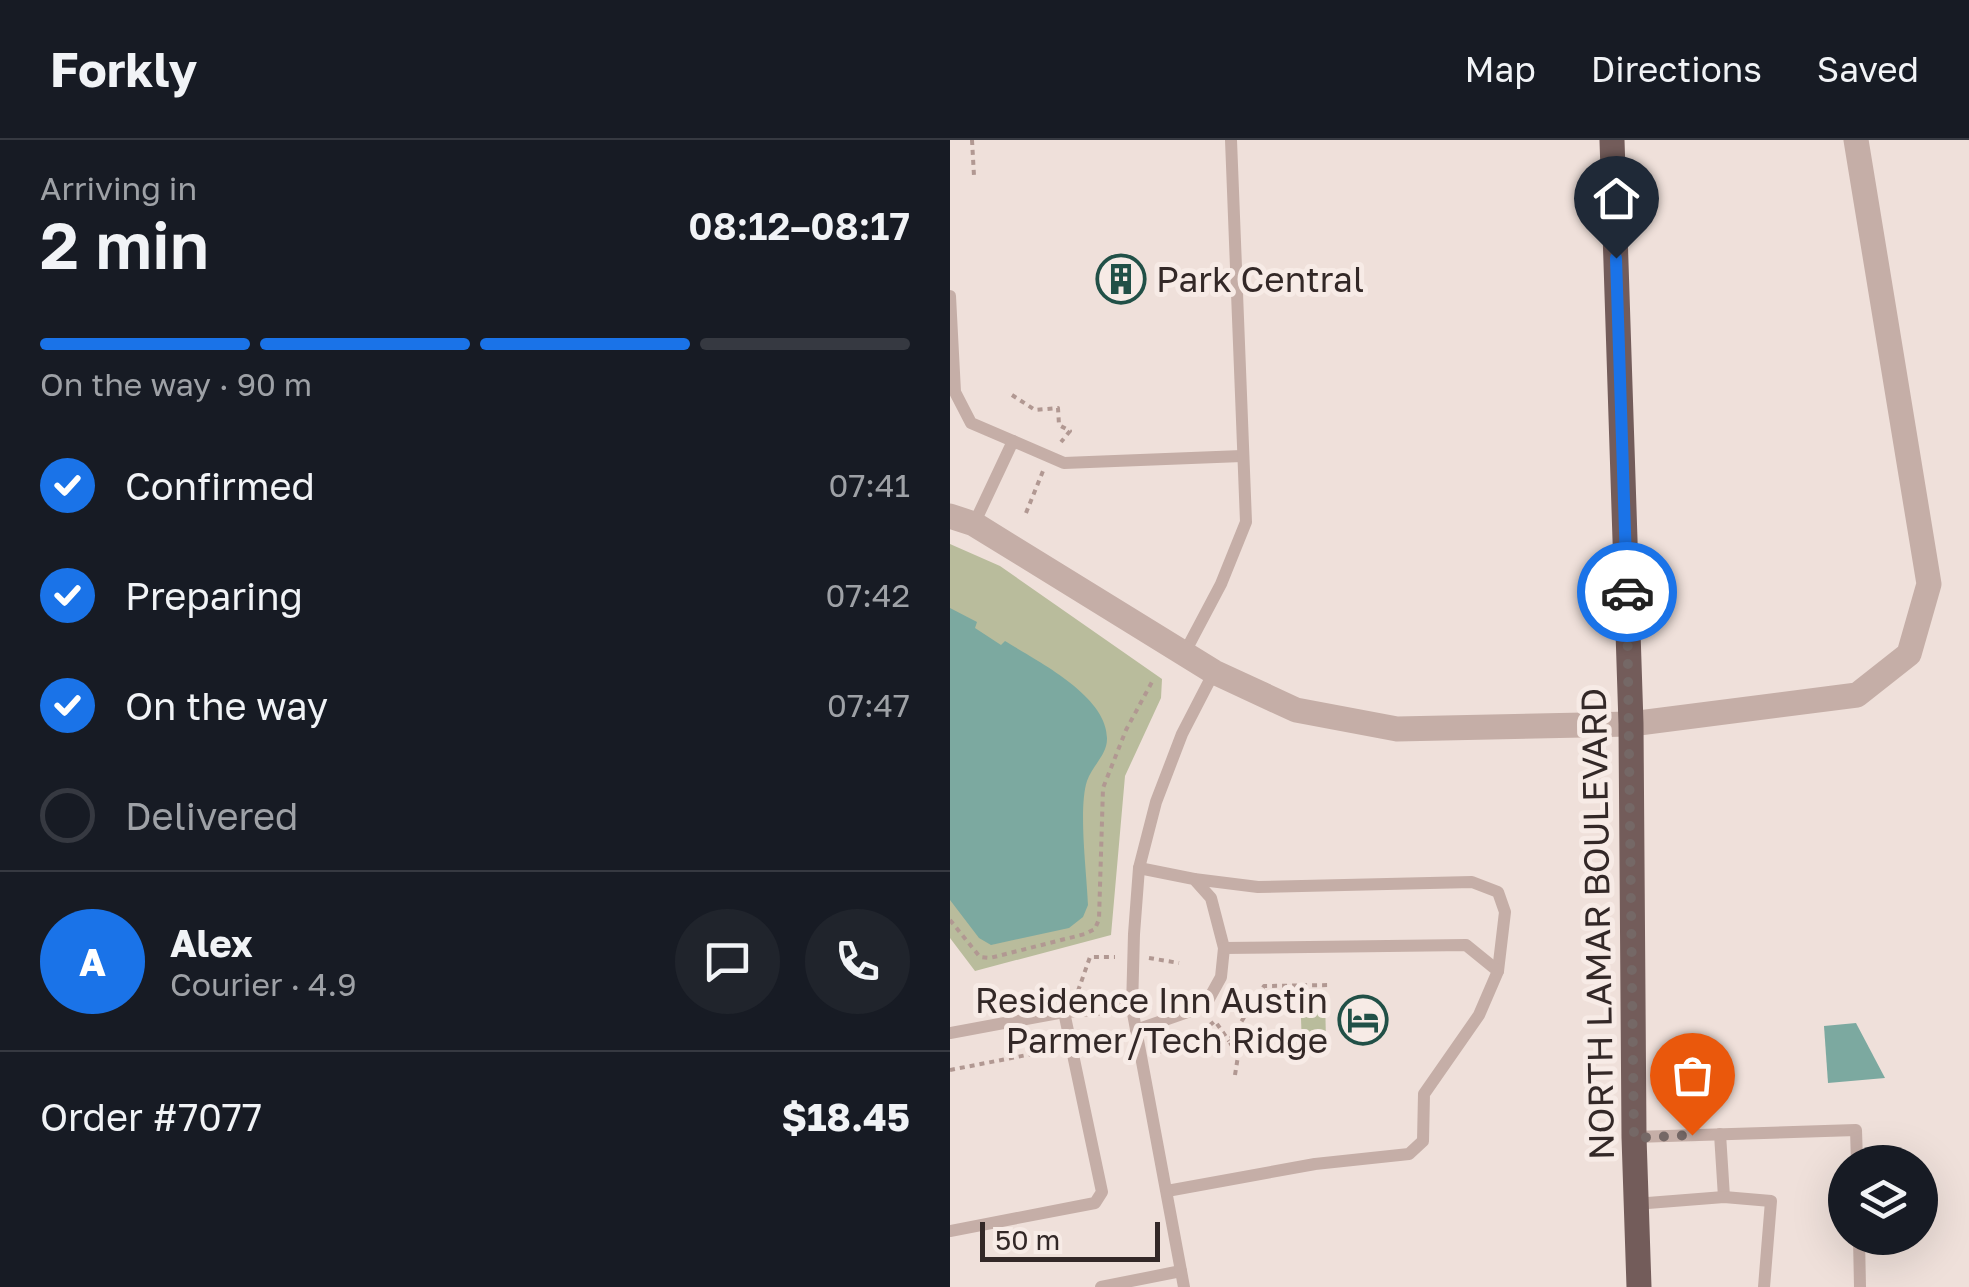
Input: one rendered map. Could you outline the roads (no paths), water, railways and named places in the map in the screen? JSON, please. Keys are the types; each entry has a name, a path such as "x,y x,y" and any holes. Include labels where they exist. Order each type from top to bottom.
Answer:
{"main road":[{"name":"NORTH LAMAR BOULEVARD","path":"1612,140 1630,724 1639,1287"}],"street":[{"path":"962,520 1214,672 1296,710 1397,728 1630,724 1858,695 1909,654 1929,584 1856,140"}],"lane":[{"path":"1184,654 1221,584 1246,522 1231,140"},
{"path":"950,296 955,392 971,423 1064,463 1242,456"},
{"path":"962,520 1012,441"},
{"path":"1184,1287 1132,1008 1140,868 1156,802 1175,751 1214,672"},
{"path":"1140,868 1194,880 1258,887 1472,882 1498,892 1505,912 1498,971 1479,1015 1424,1094 1423,1140 1409,1154 1316,1164 1167,1190"},
{"path":"1136,1030 1205,1006 1221,978 1224,948 1211,898 1194,880"},
{"path":"1224,948 1466,945 1498,971"},
{"path":"950,1034 1064,1012 1132,1008"},
{"path":"950,1230 1095,1203 1102,1192 1064,1012"},
{"path":"1634,1138 1856,1130 1856,1145"},
{"path":"1720,1134 1724,1198"},
{"path":"1635,1204 1724,1198 1770,1200 1764,1287"},
{"path":"1859,1255 1860,1287"},
{"path":"1100,1287 1181,1271"}],"water":[{"path":"950,608 977,622 975,628 1001,645 1005,641 1052,669 1084,694 1104,723 1106,745 1084,793 1088,905 1083,917 1069,928 991,945 979,938 950,900"},
{"path":"1856,1023 1885,1078 1828,1083 1824,1026"}],"place":[{"name":"Park Central","path":"1121,279"},
{"name":"Residence Inn Austin Parmer/Tech Ridge","path":"1363,1020"}]}
